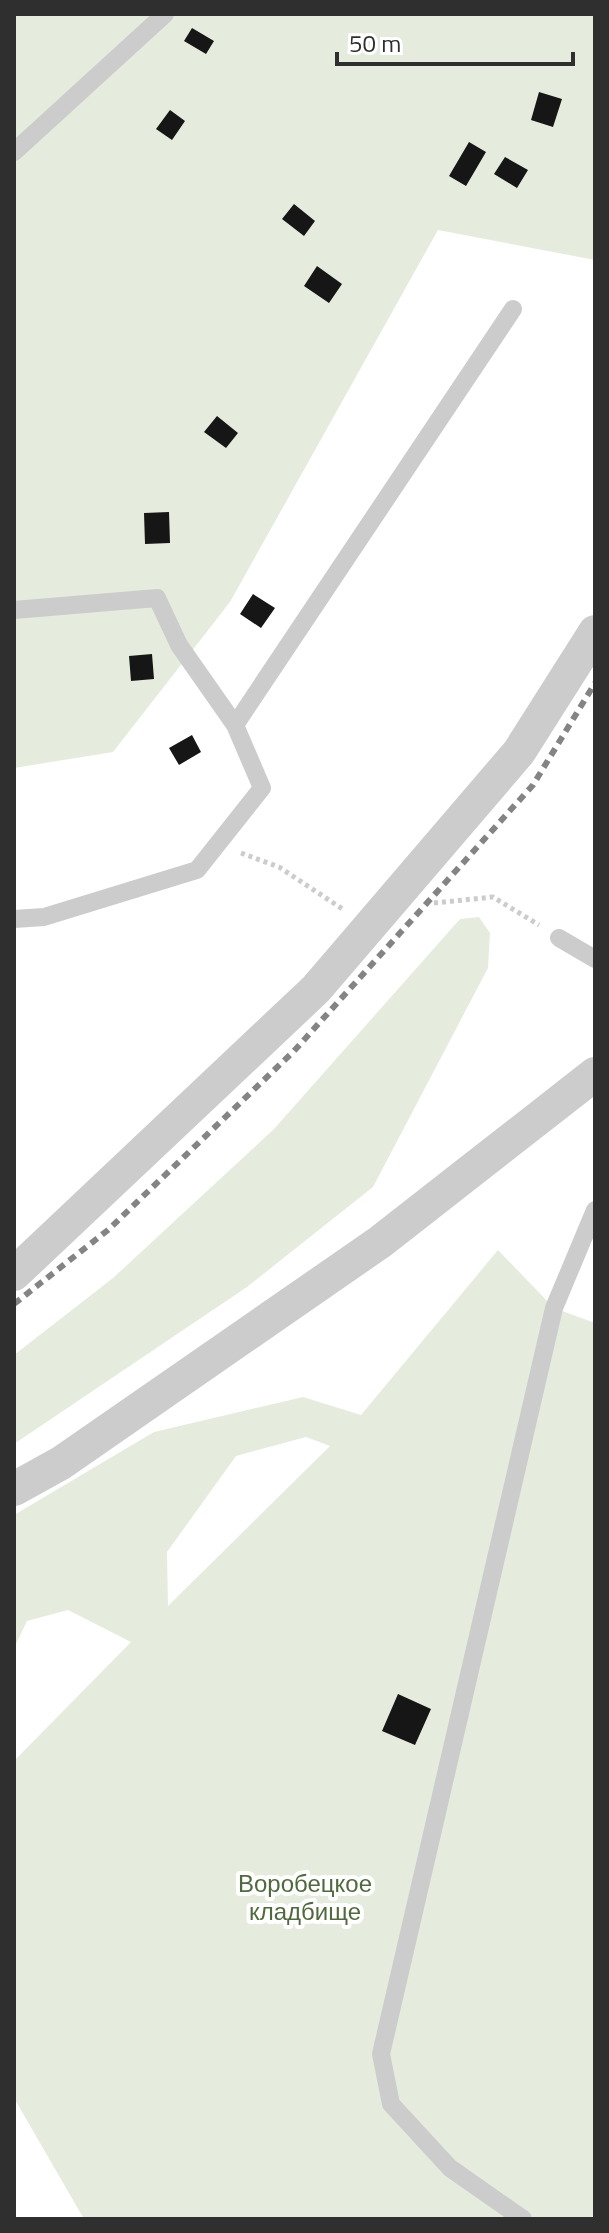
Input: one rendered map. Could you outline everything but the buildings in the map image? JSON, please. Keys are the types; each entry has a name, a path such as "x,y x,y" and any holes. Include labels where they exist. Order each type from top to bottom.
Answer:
{"street":[{"path":"14,1274 316,989 519,752 595,632"},
{"path":"14,1489 61,1463 380,1242 595,1074"}],"lane":[{"path":"14,152 165,14"},
{"path":"235,725 513,309"},
{"path":"14,610 157,598 179,645 235,725 262,788 197,870 44,917 14,919"},
{"path":"559,938 595,959"},
{"path":"523,2219 450,2168 391,2104 381,2054 554,1308 595,1210"}],"green space":[{"path":"14,14 595,14 595,260 438,230 230,602 113,752 14,768"},
{"path":"479,917 490,933 488,968 373,1187 247,1287 14,1444 14,1355 113,1278 274,1129 460,919"},
{"name":"Воробецкое кладбище","path":"498,1250 554,1308 595,1323 595,2219 84,2219 14,2098 14,1761 131,1642 68,1610 27,1621 14,1648 14,1515 154,1432 303,1397 361,1415","holes":["306,1437 330,1446 168,1606 167,1552 236,1456"]}],"railway":[{"path":"14,1304 108,1230 294,1051 533,785 595,683"}]}
